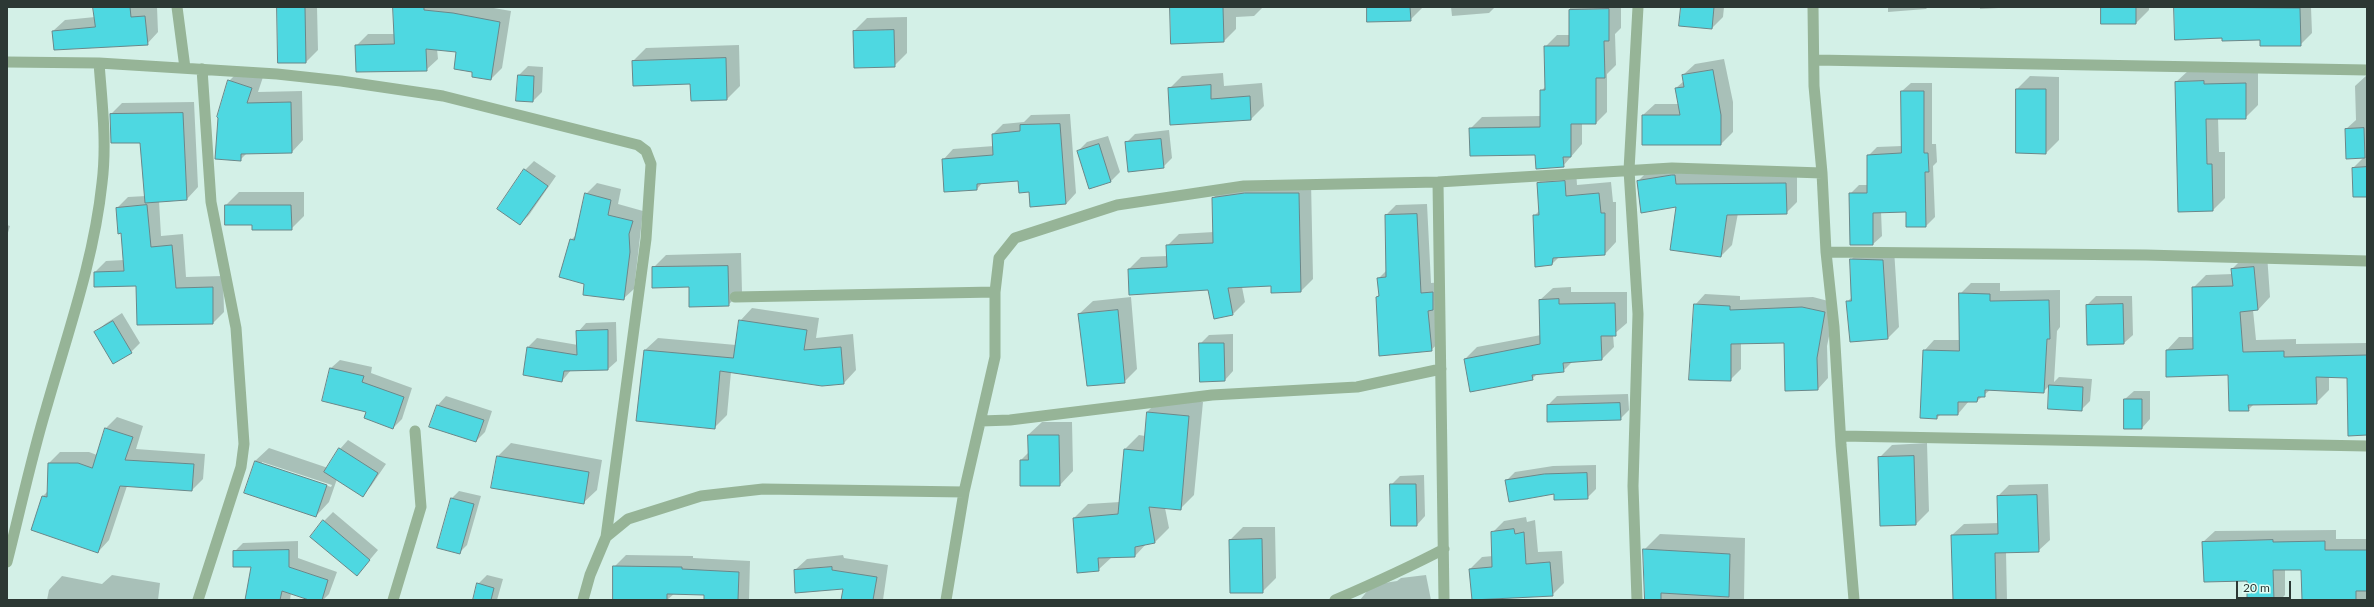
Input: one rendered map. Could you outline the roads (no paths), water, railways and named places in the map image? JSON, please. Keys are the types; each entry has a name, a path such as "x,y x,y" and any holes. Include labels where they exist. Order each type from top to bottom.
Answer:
{"street":[{"path":"177,7 185,68"},
{"path":"1637,600 1633,486 1638,314 1629,170 1638,7"},
{"path":"1813,7 1815,60 1814,86 1822,173 1826,252 1834,327 1842,436 1841,445 1854,600"},
{"path":"1815,60 2367,70"},
{"path":"7,62 99,62 277,74 443,96 638,145 646,151 651,164 646,239 606,537 583,600"},
{"path":"7,562 45,411 72,322 90,253 102,183 104,124 99,62"},
{"path":"198,600 241,468 244,444 236,328 211,202 202,69"},
{"path":"946,600 964,492 995,357 995,292 999,258 1015,238 1117,205 1244,186 1438,182 1672,168 1822,173"},
{"path":"1438,182 1444,600"},
{"path":"1826,252 2146,255 2367,261"},
{"path":"735,297 995,292"},
{"path":"981,421 1010,420 1212,395 1357,387 1441,370"},
{"path":"393,600 421,507 415,431"},
{"path":"1842,436 2367,446"},
{"path":"606,537 628,519 701,496 763,489 964,492"},
{"path":"1335,600 1373,582 1398,573 1444,549"}]}
